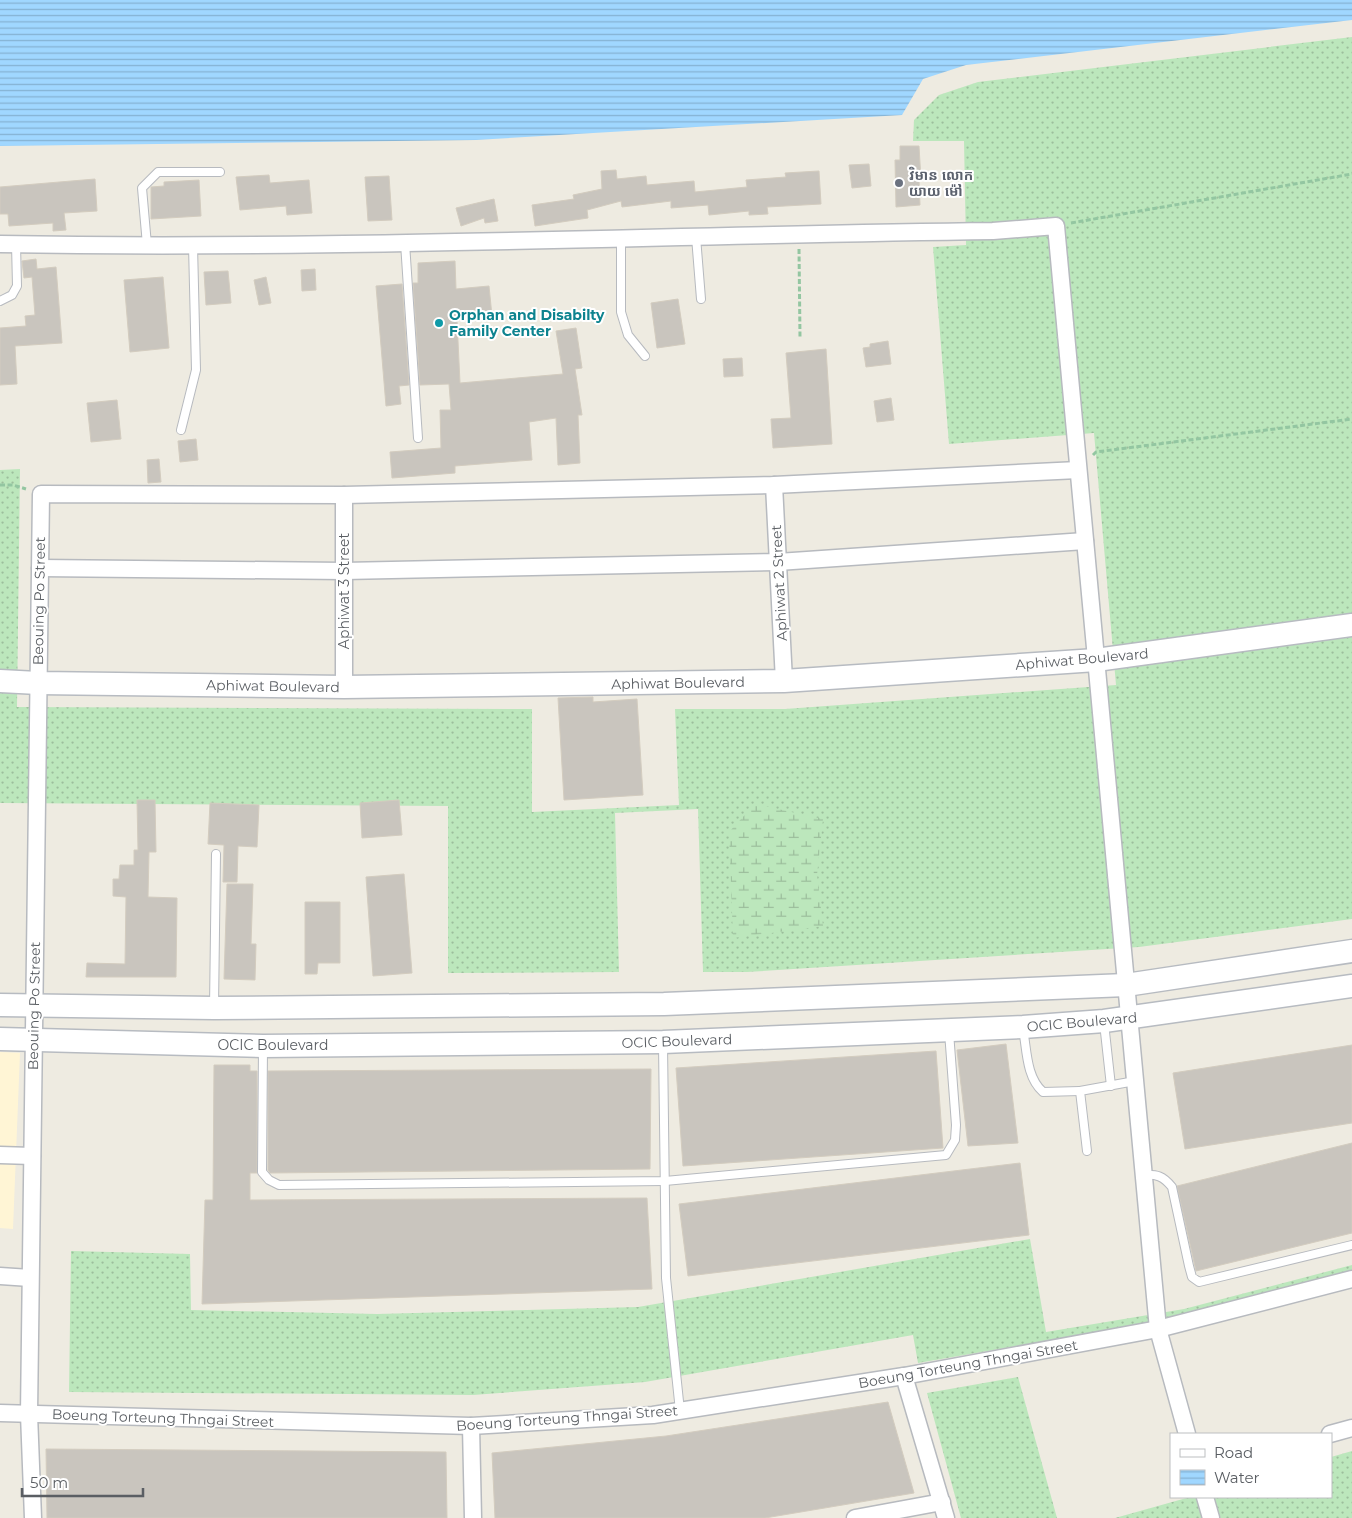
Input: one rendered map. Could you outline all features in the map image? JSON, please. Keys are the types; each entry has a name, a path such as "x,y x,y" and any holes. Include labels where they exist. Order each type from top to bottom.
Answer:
{"street":[{"path":"8,244 406,243 799,233 993,231 1056,226 1158,1330 1187,1433"},
{"path":"41,494 344,495 774,485 1078,470"},
{"name":"Aphiwat 2 Street","path":"774,485 784,681"},
{"name":"Beouing Po Street","path":"33,1518 29,1414 30,1278 41,494"},
{"name":"Aphiwat 3 Street","path":"344,495 344,687"},
{"path":"40,568 344,571 778,562 1085,541"},
{"name":"Aphiwat Boulevard","path":"0,681 344,687 784,681 1096,660 1352,625"},
{"path":"0,1005 214,1008 664,1004 1126,984 1352,951"},
{"name":"OCIC Boulevard","path":"0,1039 263,1046 663,1042 1023,1027 1104,1021 1352,986"},
{"path":"0,1155 32,1156"},
{"path":"0,1276 30,1278"},
{"name":"Boeung Torteung Thngai Street","path":"0,1413 471,1426 653,1415 904,1376 1158,1330 1352,1279"},
{"path":"904,1376 946,1518"},
{"path":"471,1426 472,1518"},
{"path":"1332,1433 1352,1428"},
{"path":"1205,1498 1211,1518"},
{"path":"855,1518 942,1502"}],"lane":[{"path":"147,245 142,188 158,172 220,172"},
{"path":"696,237 702,299"},
{"path":"621,239 621,312 628,335 645,356"},
{"path":"406,243 418,438"},
{"path":"0,301 12,295 17,286 8,244"},
{"path":"181,430 196,370 193,245"},
{"path":"214,1008 216,854"},
{"path":"1104,1021 1111,1086"},
{"path":"1023,1027 1031,1077 1035,1085 1043,1092 1080,1090 1135,1081"},
{"path":"263,1046 262,1172 269,1180 279,1184 665,1181 946,1155 956,1140 949,1030"},
{"path":"663,1042 666,1278 680,1411"},
{"path":"1080,1090 1087,1151"},
{"path":"1143,1175 1155,1174 1165,1178 1172,1187 1192,1277 1199,1282 1352,1245"}],"path":[{"path":"1056,226 1352,174"},
{"path":"799,233 800,337"},
{"path":"1078,470 1096,452 1352,419"},
{"path":"0,485 14,485 41,494"}],"shaded area":[{"path":"0,1052 20,1053 13,1229 0,1228"}],"green space":[{"path":"1352,37 1352,919 1139,947 747,972 703,972 698,809 615,813 619,972 448,973 448,806 0,803 0,470 20,469 17,707 532,709 532,812 679,805 675,709 785,709 1116,685 1094,433 949,444 933,247 966,245 964,141 913,141 914,120 939,95 978,82"},
{"path":"755,804 823,819 817,875 823,926 733,938 729,832"},
{"path":"1030,1239 1046,1332 1184,1309 1352,1265 1352,1273 1185,1317 918,1363 913,1335 645,1382 473,1395 69,1392 71,1251 190,1254 191,1310 377,1314 638,1307"},
{"path":"1018,1377 1057,1518 961,1518 927,1393"},
{"path":"1352,1451 1352,1518 1115,1518 1186,1498 1332,1498 1332,1457"}],"water":[{"path":"0,0 1352,0 1352,20 966,65 923,79 902,115 476,140 0,146"}],"building":[{"path":"900,146 919,146 920,205 896,207 895,160 900,160"},
{"path":"869,164 871,186 852,188 849,165"},
{"path":"616,170 617,179 646,176 647,185 694,181 695,192 747,187 746,180 786,177 785,173 819,171 821,204 767,207 768,214 749,215 749,211 709,215 708,205 671,208 671,201 622,207 621,201 587,210 588,218 535,226 532,205 574,199 573,195 602,189 601,171"},
{"path":"269,175 270,183 309,180 312,213 287,215 286,206 240,210 236,177"},
{"path":"389,176 392,220 368,221 365,177"},
{"path":"95,179 97,211 64,213 66,230 53,231 53,223 9,226 8,214 0,214 0,187"},
{"path":"199,180 201,216 151,219 151,187 164,186 164,182"},
{"path":"494,199 498,221 485,223 484,218 461,226 456,208"},
{"path":"36,259 37,269 56,267 62,343 15,346 17,384 0,385 0,328 26,326 25,316 35,315 32,277 24,278 22,261"},
{"path":"455,261 456,289 489,286 492,316 457,320 460,383 563,374 556,331 576,328 582,368 575,369 582,415 578,415 580,463 558,465 556,418 529,422 532,460 455,466 455,473 392,478 390,452 441,448 440,410 451,410 449,384 420,385 413,283 418,283 418,263"},
{"path":"315,269 316,290 302,291 301,270"},
{"path":"228,271 231,303 206,305 204,272"},
{"path":"163,277 169,348 130,352 124,280"},
{"path":"266,277 271,303 259,305 254,280"},
{"path":"402,284 409,385 399,386 401,404 386,406 376,286"},
{"path":"678,299 685,344 657,348 651,303"},
{"path":"888,341 891,364 866,367 863,348 870,347 870,344"},
{"path":"826,349 832,444 773,448 771,419 791,418 786,353"},
{"path":"742,358 743,376 724,377 723,359"},
{"path":"891,398 894,420 877,422 874,401"},
{"path":"117,400 121,439 91,442 87,403"},
{"path":"196,439 198,460 180,462 178,441"},
{"path":"159,459 161,482 148,483 147,460"},
{"path":"593,697 593,702 637,699 643,795 564,800 558,698"},
{"path":"137,800 155,800 156,852 149,852 148,897 177,898 176,977 86,977 87,963 125,964 126,897 113,896 113,879 119,879 120,865 134,865 134,850 138,850"},
{"path":"399,800 402,835 362,838 360,803"},
{"path":"210,803 259,805 257,847 238,846 237,882 223,882 224,845 208,844"},
{"path":"404,874 412,973 373,976 366,877"},
{"path":"227,884 253,884 251,944 256,944 255,980 224,979"},
{"path":"305,902 340,902 340,963 318,963 317,974 305,974"},
{"path":"1006,1044 1018,1143 968,1146 957,1050"},
{"path":"1352,1045 1352,1123 1185,1149 1173,1073"},
{"path":"936,1051 943,1148 683,1166 676,1068"},
{"path":"214,1065 250,1065 250,1071 257,1071 257,1173 250,1173 250,1200 647,1198 652,1289 202,1304 205,1200 213,1200"},
{"path":"651,1069 650,1169 270,1173 268,1170 268,1071"},
{"path":"1352,1143 1352,1233 1196,1271 1177,1186"},
{"path":"1020,1163 1029,1235 688,1276 679,1204"},
{"path":"888,1402 914,1493 765,1518 495,1518 492,1453 666,1436"},
{"path":"46,1449 446,1452 447,1518 47,1518"}],"place":[{"name":"វិមាន លោក យាយ ម៉ៅ","path":"899,183"},
{"name":"Orphan and Disabilty Family Center","path":"439,323"}]}
